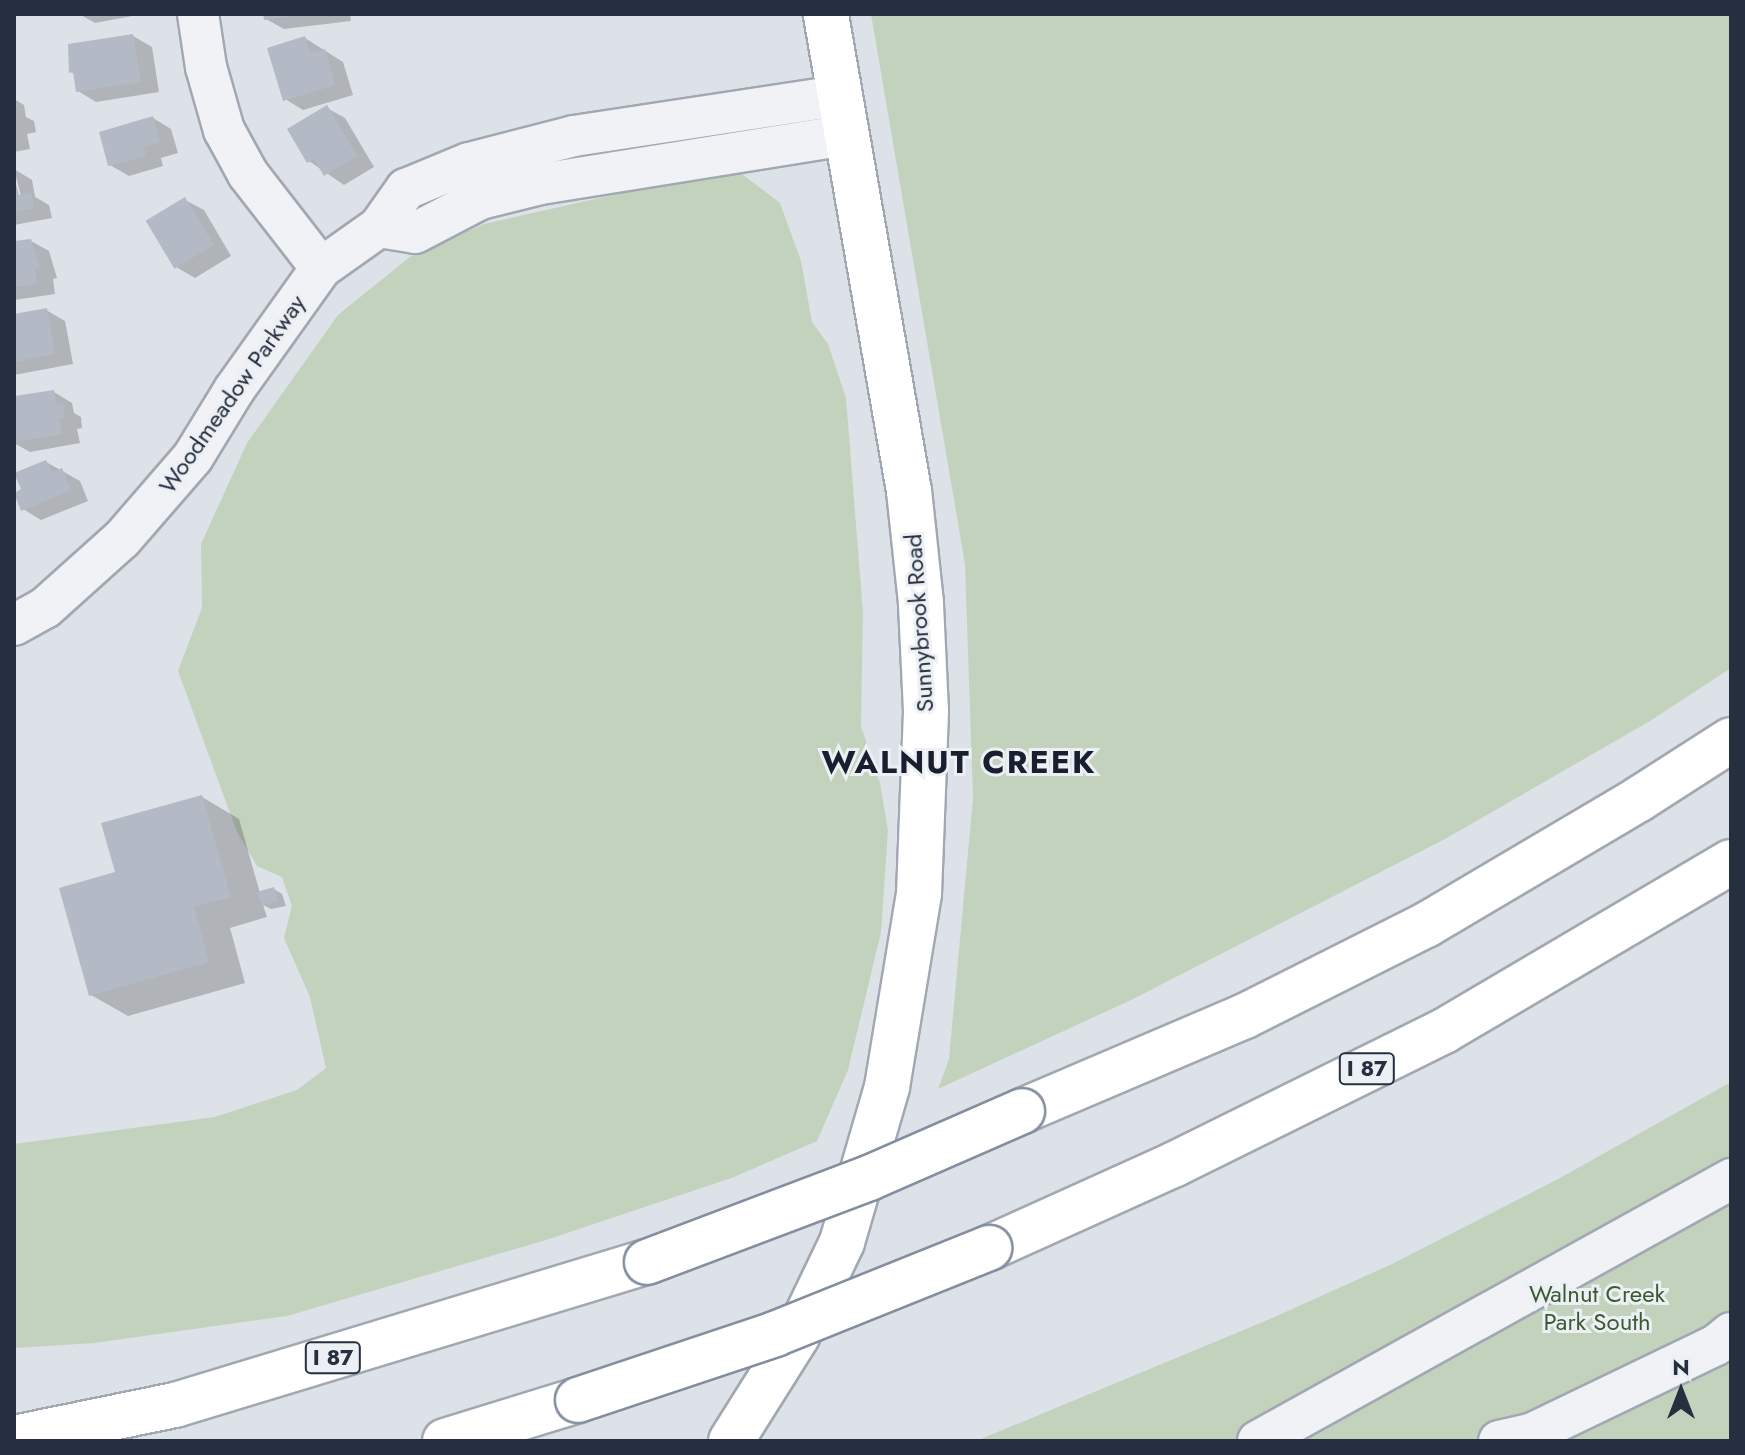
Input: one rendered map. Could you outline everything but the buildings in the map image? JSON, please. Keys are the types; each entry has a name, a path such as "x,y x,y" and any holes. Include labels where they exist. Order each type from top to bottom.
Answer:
{"main road":[{"name":"Sunnybrook Road","path":"731,1441 797,1336 842,1242 887,1087 919,894 926,711 921,603 909,491 841,116 826,14"},
{"name":"I 87","path":"14,1438 175,1405 647,1262 869,1178 1245,1016 1426,925 1639,799 1731,740"},
{"name":"I 87","path":"445,1441 775,1334 989,1248 1175,1164 1444,1031 1731,862"}],"street":[{"path":"198,14 206,67 224,130 248,174 321,268"},
{"path":"379,227 415,233 480,199 841,116"},
{"name":"Woodmeadow Parkway","path":"14,625 45,608 132,528 193,457 234,390 321,268 379,227 406,189 469,163 574,136 841,116"},
{"path":"574,136 581,176"},
{"path":"1258,1441 1731,1179"},
{"path":"1499,1441 1533,1433 1716,1345 1731,1333"}],"green space":[{"path":"871,14 1731,14 1731,668 1650,721 1445,839 1131,1000 938,1089 949,1059 973,798 965,564"},
{"path":"734,168 780,203 801,261 812,322 828,344 846,398 863,613 861,726 880,783 888,830 881,932 848,1070 817,1141 734,1177 546,1240 287,1316 94,1343 14,1348 14,1144 215,1117 297,1090 326,1068 310,997 284,938 292,906 282,877 257,866 237,832 178,671 202,608 201,544 247,443 338,315 411,256 484,224"},
{"name":"Walnut Creek Park South","path":"1731,1082 1731,1441 976,1441 1270,1319 1392,1264 1560,1178"}],"district":[{"name":"WALNUT CREEK","path":"959,762"}]}
